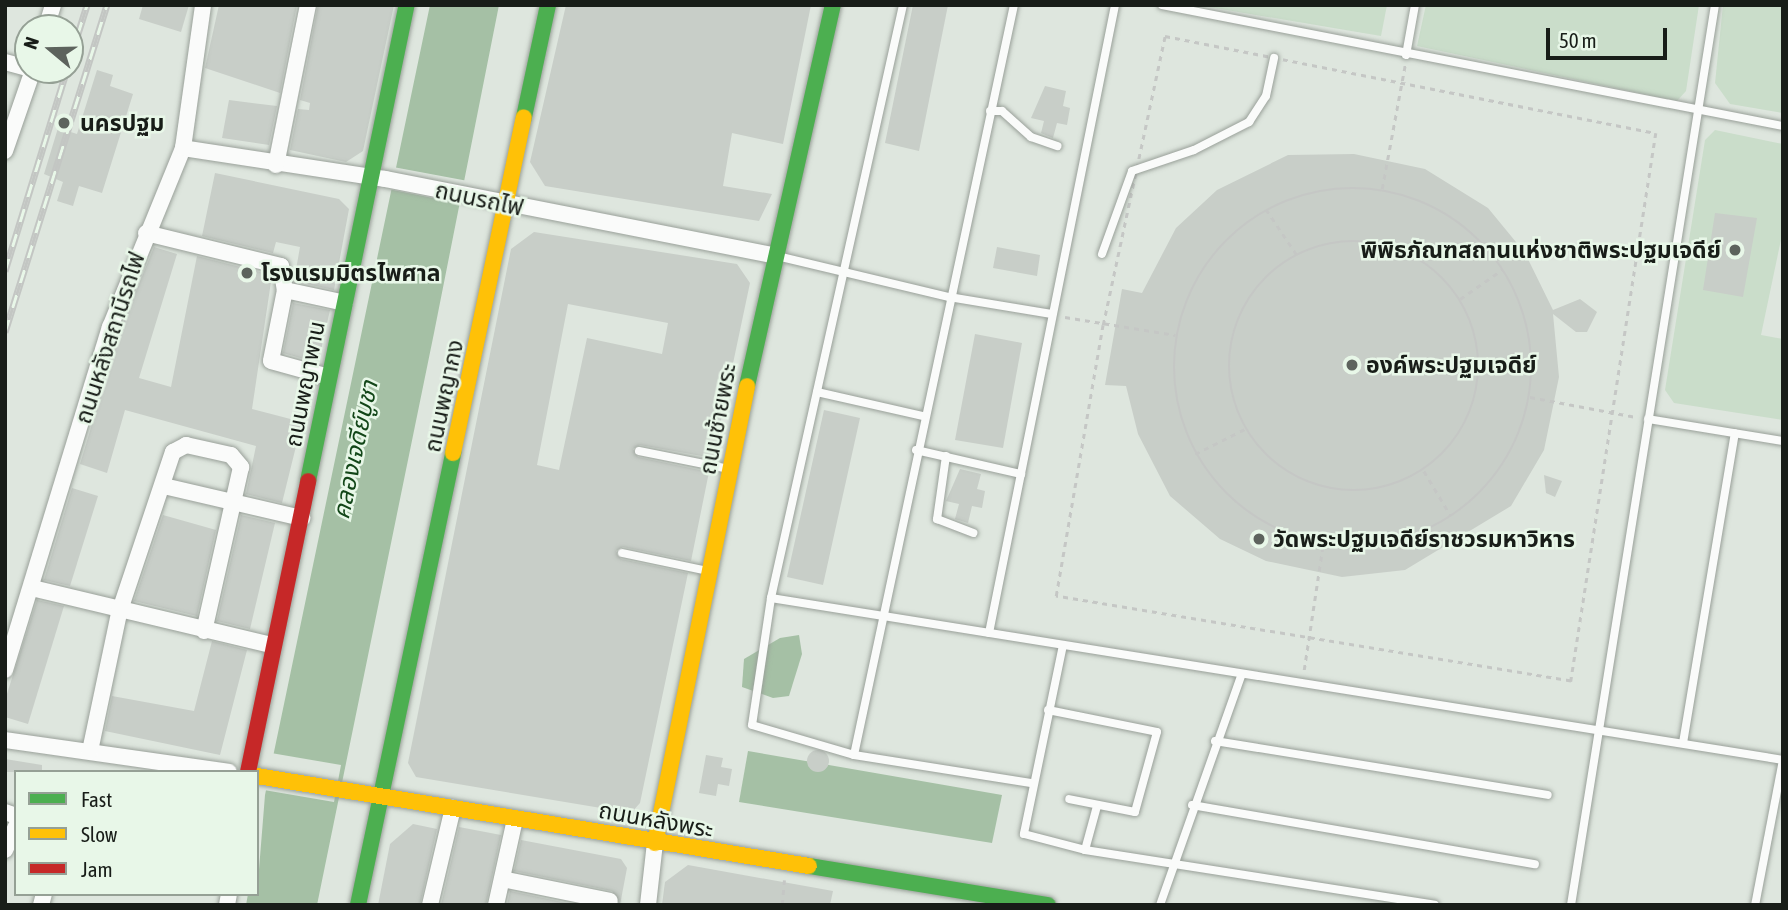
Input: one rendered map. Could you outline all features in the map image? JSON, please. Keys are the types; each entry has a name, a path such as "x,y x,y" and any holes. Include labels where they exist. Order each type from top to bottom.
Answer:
{"street":[{"name":"ถนนหลังสถานีรถไฟ","path":"5,670 146,233 183,148 203,5"},
{"path":"276,165 308,5"},
{"name":"ถนนพญาพาน","path":"257,770 272,645 302,518 345,303 378,178 407,5"},
{"name":"ถนนพญากง","path":"358,905 378,795 548,5"},
{"name":"ถนนซ้ายพระ","path":"655,843 774,256 832,5"},
{"path":"5,150 25,84"},
{"name":"ถนนรถไฟ","path":"183,148 276,165 378,178 774,256"},
{"path":"146,233 281,266 285,290 271,361 330,377"},
{"path":"285,290 345,303"},
{"path":"90,751 119,613 178,447 219,452 237,458 240,467 204,631"},
{"path":"164,486 302,518"},
{"path":"32,588 119,613 272,645"},
{"path":"5,740 216,770"},
{"name":"ถนนหลังพระ","path":"259,775 655,843 1048,905"},
{"path":"430,905 453,808"},
{"path":"496,905 516,818"},
{"path":"5,850 14,830"},
{"path":"648,905 655,843"},
{"path":"502,879 610,901"}],"lane":[{"path":"904,5 771,598 752,725 854,755 1031,783"},
{"path":"854,755 923,416 1014,5"},
{"path":"989,633 1115,5"},
{"path":"1162,5 1406,55 1783,126"},
{"path":"1406,55 1415,5"},
{"path":"1571,905 1716,5"},
{"path":"1102,254 1127,177 1136,170 1249,121 1266,96 1274,58"},
{"path":"990,111 1002,111 1031,137 1057,146"},
{"path":"774,256 949,297 1052,314"},
{"path":"817,392 923,416"},
{"path":"1648,419 1783,440"},
{"path":"1683,743 1735,433"},
{"path":"916,450 1021,474"},
{"path":"639,451 732,470"},
{"path":"946,456 937,519 973,533"},
{"path":"622,553 709,572"},
{"path":"771,598 1241,676 1783,760 1755,905"},
{"path":"1063,645 1031,783 1024,834 1085,850 1435,905"},
{"path":"1160,905 1192,805 1241,676"},
{"path":"1048,710 1157,732 1140,806 1130,815 1069,799"},
{"path":"1215,741 1548,795"},
{"path":"1192,805 1535,864"},
{"path":"1085,850 1097,806"}],"path":[{"path":"1165,36 1274,58 1656,133 1571,681 1056,596 1103,325 1165,36"},
{"path":"1382,189 1406,55"},
{"path":"1322,189 1382,189 1440,210 1471,231 1504,268 1523,308 1532,352 1530,397 1515,444 1489,485 1452,517 1412,537 1368,547 1323,545 1272,529 1227,497 1195,454 1175,396 1176,335 1193,285 1223,241 1266,209 1322,189"},
{"path":"1266,209 1297,255"},
{"path":"1332,243 1393,248 1436,271 1460,299 1475,334 1474,398 1453,444 1424,471 1387,488 1346,492 1306,483 1283,468 1245,429 1231,391 1230,350 1242,312 1265,279 1297,255 1332,243"},
{"path":"1460,299 1504,268"},
{"path":"1052,314 1103,325 1176,335"},
{"path":"1530,397 1648,419"},
{"path":"1195,454 1245,429"},
{"path":"1424,471 1452,517"},
{"path":"1301,684 1323,545"},
{"path":"782,905 786,864"}],"shaded area":[{"path":"1197,5 1387,5 1381,36"},
{"path":"1426,5 1699,5 1686,91 1677,101 1417,46"},
{"path":"1723,5 1783,5 1783,113 1730,104 1715,83"},
{"path":"1715,130 1783,144 1783,230 1761,335 1783,339 1783,420 1674,403 1665,390 1705,140"}],"water":[{"name":"คลองเจดีย์บูชา","path":"430,5 499,5 317,905 246,905 248,896 259,896 265,795"},
{"path":"799,635 802,654 789,696 773,698 742,687 744,659 780,638"},
{"path":"748,751 1002,795 992,843 739,802"}],"pier":[{"path":"393,167 468,181 463,204 388,189"},
{"path":"271,753 341,765 334,802 264,790"}],"building":[{"path":"143,5 189,5 181,32 139,19"},
{"path":"219,5 297,5 280,93 205,68"},
{"path":"318,5 394,5 363,151 346,162 290,150 298,109 309,110 310,103 300,100"},
{"path":"566,5 811,5 783,144 732,133 723,186 772,194 759,221 545,186 530,162"},
{"path":"913,5 948,5 919,151 885,143"},
{"path":"97,70 113,75 110,86 133,94 102,193 79,186 73,206 57,201 63,182 44,174 58,128 77,134"},
{"path":"1045,86 1066,91 1063,106 1070,108 1067,125 1057,123 1053,138 1041,133 1044,121 1031,118"},
{"path":"229,100 277,106 269,145 222,138"},
{"path":"1354,154 1425,169 1488,208 1525,253 1553,310 1580,299 1597,312 1587,332 1576,332 1553,314 1559,377 1544,450 1511,506 1405,570 1342,577 1266,561 1220,539 1170,496 1138,434 1126,386 1105,385 1122,289 1142,293 1176,228 1217,190 1288,155"},
{"path":"215,173 339,199 349,209 334,290 294,281 300,247 276,242 273,253 202,236"},
{"path":"1715,213 1757,218 1743,297 1703,290"},
{"path":"534,232 737,264 750,283 713,458 640,445 633,449 638,457 709,472 691,561 623,547 616,551 621,559 688,573 640,803 631,813 416,777 408,763 511,249","holes":["568,304 668,323 662,354 587,338 559,470 537,465"]},
{"path":"154,247 177,254 139,378 171,387 197,256 272,275 252,409 302,422 282,503 246,494 256,446 125,410 107,473 80,464 120,331"},
{"path":"997,247 1040,255 1037,276 993,268"},
{"path":"293,303 330,310 318,363 283,353"},
{"path":"975,334 1022,343 1003,448 955,440"},
{"path":"824,410 860,418 823,585 787,577"},
{"path":"960,469 981,474 977,489 985,491 982,508 972,506 968,523 955,519 959,504 946,501"},
{"path":"1544,475 1562,481 1555,497 1546,493"},
{"path":"72,488 98,496 70,586 44,580"},
{"path":"163,515 216,530 197,616 134,601"},
{"path":"241,515 275,523 250,629 217,621"},
{"path":"37,600 64,606 28,724 5,717 5,700"},
{"path":"212,641 247,650 220,755 105,731 112,696 194,711"},
{"path":"818,750 826,753 829,761 826,769 818,772 810,769 807,761 810,753"},
{"path":"706,755 723,758 721,767 732,769 729,786 718,784 716,796 699,793"},
{"path":"5,759 42,765 42,770 5,772"},
{"path":"413,824 437,829 420,905 378,905 390,844"},
{"path":"459,827 501,835 486,905 441,905"},
{"path":"521,840 621,859 627,868 620,905 612,891 514,871"},
{"path":"688,865 833,891 830,905 662,905 665,882"},
{"path":"510,891 576,905 507,905"}],"railway":[{"path":"84,15 87,5"},
{"path":"5,332 107,5"},
{"path":"5,271 63,84"}],"traffic: fast":[{"path":"308,481 407,5"},
{"path":"524,117 548,5"},
{"path":"747,386 833,5"},
{"path":"358,905 453,453"},
{"path":"809,866 1048,905"}],"traffic: slow":[{"path":"453,453 524,117"},
{"path":"655,843 747,386"},
{"path":"259,776 809,866"}],"traffic: jam":[{"path":"248,770 308,481"}],"place":[{"name":"นครปฐม","path":"64,123"},
{"name":"พิพิธภัณฑสถานแห่งชาติพระปฐมเจดีย์","path":"1735,250"},
{"name":"โรงแรมมิตรไพศาล","path":"247,273"},
{"name":"องค์พระปฐมเจดีย์","path":"1352,365"},
{"name":"วัดพระปฐมเจดีย์ราชวรมหาวิหาร","path":"1259,539"}]}
